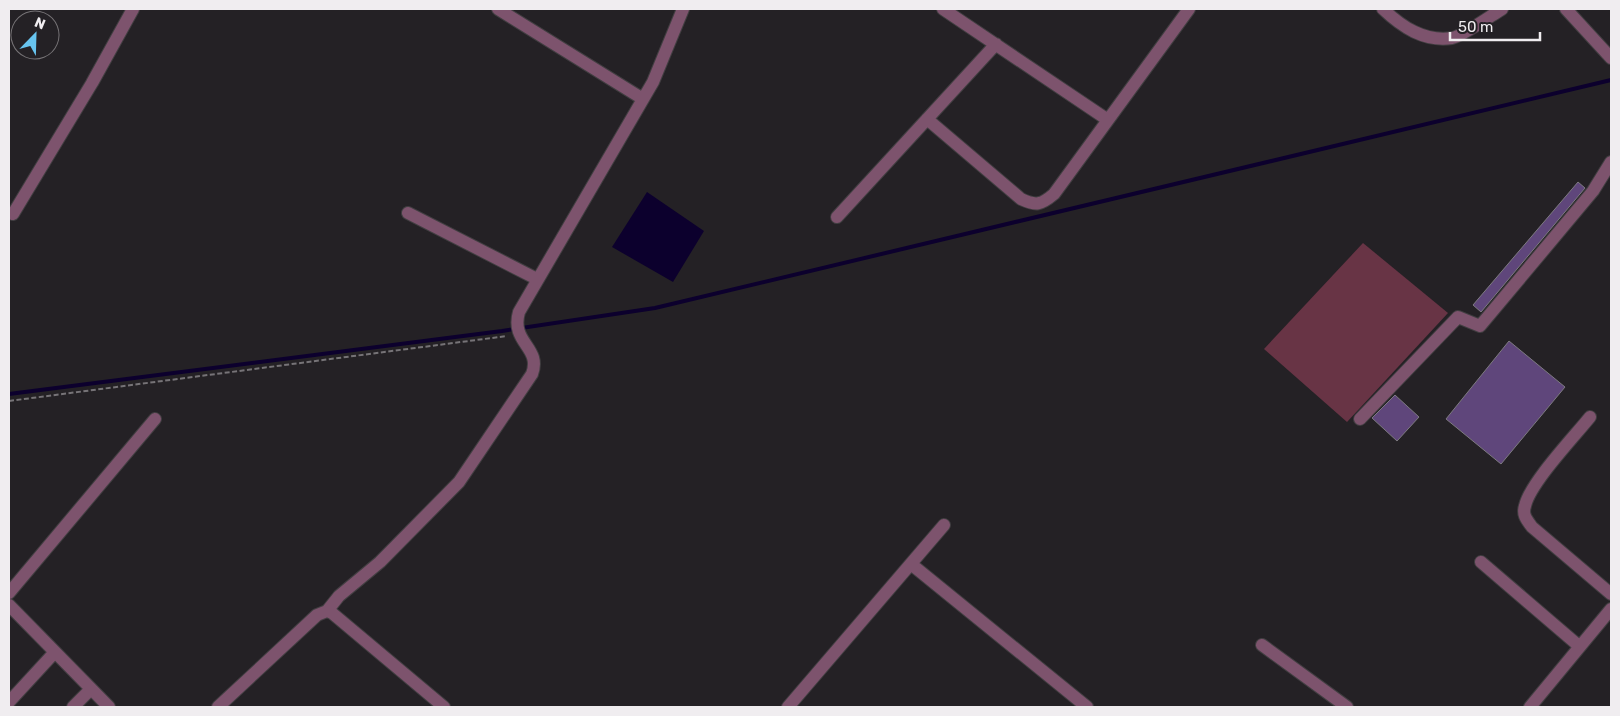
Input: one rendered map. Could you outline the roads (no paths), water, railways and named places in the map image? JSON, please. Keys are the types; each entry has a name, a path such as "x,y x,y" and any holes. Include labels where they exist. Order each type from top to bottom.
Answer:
{"street":[{"path":"13,214 92,83 132,9"},
{"path":"498,9 643,99"},
{"path":"218,707 317,615 327,611 339,596 380,562 444,497 469,468 532,374 535,366 534,357 517,330 519,312 653,82 683,9"},
{"path":"943,9 1108,120"},
{"path":"927,119 1020,199 1034,205 1042,204 1054,194 1189,9"},
{"path":"1383,9 1401,26 1422,36 1453,38 1502,9"},
{"path":"1566,9 1611,58"},
{"path":"837,218 996,44"},
{"path":"1360,419 1458,317 1480,326 1593,191 1611,162"},
{"path":"408,213 537,279"},
{"path":"1590,416 1539,480 1529,495 1524,512 1525,518 1532,527 1611,594"},
{"path":"9,593 155,419"},
{"path":"788,707 944,525"},
{"path":"1481,562 1579,646"},
{"path":"911,564 1087,707"},
{"path":"9,604 108,707"},
{"path":"1530,707 1611,609"},
{"path":"327,611 332,613 444,707"},
{"path":"1262,645 1347,707"},
{"path":"9,702 55,652"},
{"path":"73,707 91,689"}],"waterway":[{"path":"9,394 502,331 655,308 1611,80"}]}
